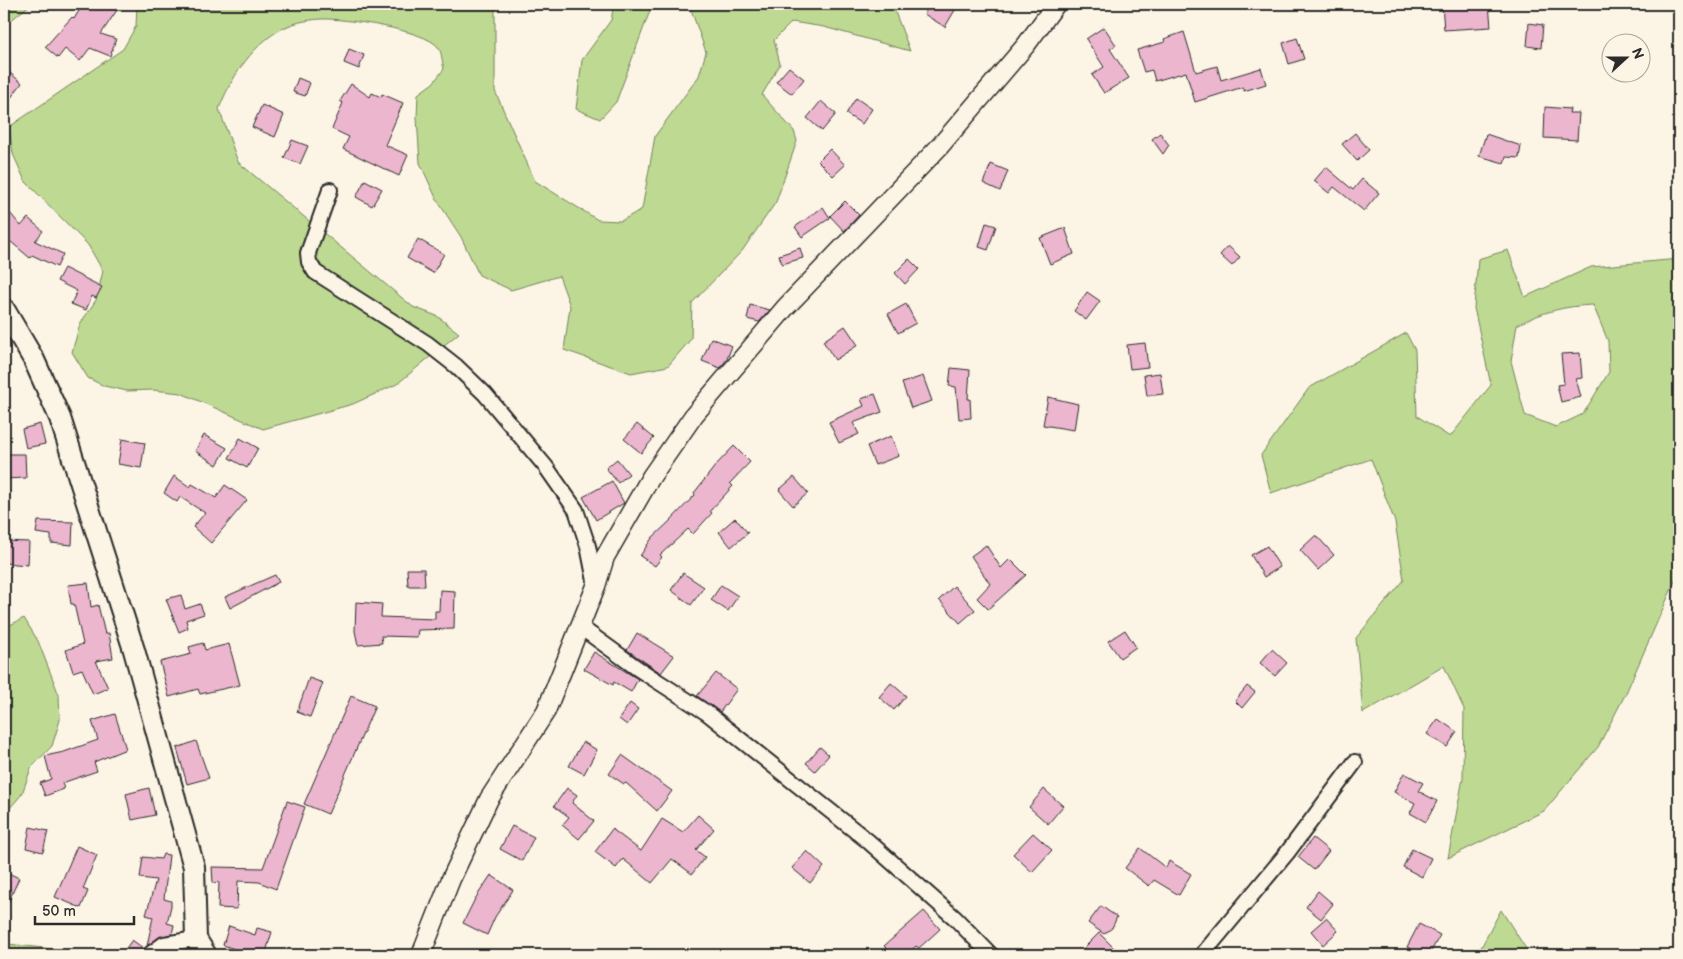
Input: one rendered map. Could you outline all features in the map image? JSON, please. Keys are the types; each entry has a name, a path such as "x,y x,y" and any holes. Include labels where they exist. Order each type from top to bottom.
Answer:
{"main road":[{"path":"4,308 34,360 60,418 134,650 194,866 201,947"}],"street":[{"path":"421,955 451,879 489,799 546,711 596,586 605,557 650,477 694,415 797,295 940,146 1026,45 1056,4"},
{"path":"330,190 308,252 309,262 315,272 428,344 456,366 485,394 546,467 576,510 588,546 596,586"},
{"path":"579,626 637,668 708,713 868,841 955,918 991,955"},
{"path":"1202,955 1287,853 1355,762"},
{"path":"149,955 164,944 201,947"}],"green space":[{"path":"4,4 31,4 4,26"},
{"path":"137,4 495,4 495,91 535,181 598,220 621,221 642,209 655,136 699,76 706,52 689,4 892,4 910,51 824,27 792,22 774,40 780,64 762,95 794,131 797,141 776,202 742,251 692,303 691,339 668,366 631,373 564,350 570,306 559,276 511,290 479,275 461,237 437,200 420,163 417,118 418,94 433,83 444,69 438,47 418,35 365,23 321,19 293,24 283,28 259,46 242,66 229,87 219,109 238,162 413,307 437,316 459,333 397,384 353,404 263,429 181,393 153,390 127,391 104,386 88,378 72,352 80,324 96,300 103,271 88,245 25,181 13,154 9,127 123,49 136,26"},
{"path":"614,4 655,4 651,8 616,102 600,119 576,109 582,60 611,20"},
{"path":"1508,250 1525,297 1591,267 1679,259 1679,572 1626,693 1598,747 1544,811 1448,858 1463,778 1464,709 1444,666 1363,713 1356,638 1404,580 1395,522 1371,459 1271,493 1261,455 1309,388 1406,333 1415,350 1417,416 1450,437 1491,385 1474,308 1478,259","holes":["1593,305 1608,341 1609,372 1583,414 1556,427 1525,415 1511,361 1517,325 1554,310"]},
{"path":"24,618 38,641 59,695 60,720 52,746 31,768 22,794 4,815 4,628"},
{"path":"1501,910 1530,955 1477,955"},
{"path":"4,941 8,944 88,953 89,955 4,955"}],"building":[{"path":"83,4 109,4 117,10 101,34 116,39 110,56 90,48 80,61 65,49 58,58 45,47 72,17 74,19"},
{"path":"931,4 945,4 955,10 945,27 924,14"},
{"path":"1442,4 1489,4 1491,27 1444,30"},
{"path":"1529,23 1543,25 1541,48 1527,46"},
{"path":"1104,27 1116,45 1110,49 1129,78 1104,93 1092,75 1104,67 1086,39"},
{"path":"1184,32 1196,72 1217,66 1221,80 1261,68 1266,84 1244,91 1243,87 1195,102 1186,72 1155,81 1152,70 1144,72 1137,50 1165,42 1164,39"},
{"path":"1297,38 1304,59 1289,64 1283,43"},
{"path":"349,49 364,55 359,69 344,63"},
{"path":"789,67 804,79 792,94 776,82"},
{"path":"4,68 22,83 4,107"},
{"path":"298,78 310,83 305,96 293,92"},
{"path":"351,84 370,97 372,93 381,97 382,94 403,103 385,145 408,155 399,176 343,149 349,137 332,129 343,103 340,101"},
{"path":"856,98 872,109 862,124 846,114"},
{"path":"821,101 836,114 822,131 807,118"},
{"path":"262,105 284,115 275,137 252,127"},
{"path":"1545,107 1570,109 1569,113 1579,113 1577,140 1544,138"},
{"path":"1160,133 1169,145 1163,154 1152,139"},
{"path":"1355,133 1369,150 1357,161 1342,144"},
{"path":"1486,134 1521,146 1519,158 1506,157 1504,163 1479,156"},
{"path":"292,140 308,146 300,164 284,158"},
{"path":"830,149 845,165 833,176 818,161"},
{"path":"991,164 1008,171 1000,191 983,183"},
{"path":"1326,167 1353,190 1362,179 1379,193 1364,211 1334,187 1329,193 1314,181"},
{"path":"365,180 382,189 372,206 356,197"},
{"path":"845,201 859,215 844,231 830,216"},
{"path":"4,206 21,226 28,218 43,231 35,241 63,254 57,267 32,255 30,258 4,236"},
{"path":"823,207 830,218 802,237 795,227"},
{"path":"986,223 996,226 988,250 979,247"},
{"path":"1065,228 1074,254 1050,264 1040,238"},
{"path":"418,239 444,254 433,273 407,258"},
{"path":"1228,246 1240,257 1232,266 1220,255"},
{"path":"800,248 803,258 782,264 779,255"},
{"path":"909,259 919,269 905,284 895,273"},
{"path":"64,268 102,287 96,298 92,296 86,310 71,304 77,291 57,281"},
{"path":"1087,292 1100,301 1086,320 1074,311"},
{"path":"906,304 916,323 898,333 888,314"},
{"path":"750,305 770,310 759,322 747,319"},
{"path":"845,326 858,345 835,360 823,341"},
{"path":"711,338 732,346 727,359 720,368 702,361"},
{"path":"1145,343 1148,367 1130,369 1127,345"},
{"path":"1580,353 1582,378 1576,379 1581,397 1561,402 1557,385 1564,384 1561,354"},
{"path":"951,368 970,370 968,399 970,399 971,418 959,419 956,387 949,386"},
{"path":"1160,373 1163,394 1147,396 1144,375"},
{"path":"923,376 932,401 911,408 902,383"},
{"path":"875,394 882,412 853,423 859,434 839,443 829,422 864,406 861,399"},
{"path":"1048,397 1078,404 1074,430 1043,425"},
{"path":"40,424 45,444 26,448 22,429"},
{"path":"637,424 654,438 641,453 624,439"},
{"path":"204,435 227,448 217,465 195,451"},
{"path":"891,436 899,456 875,465 867,446"},
{"path":"240,438 258,448 247,468 229,458"},
{"path":"122,439 145,443 141,468 118,464"},
{"path":"734,446 750,462 730,483 733,486 710,511 712,513 693,534 688,529 660,555 662,557 655,566 640,556 652,538 695,495 694,493 716,465"},
{"path":"4,454 25,454 26,478 4,479"},
{"path":"617,459 629,474 618,483 606,468"},
{"path":"174,476 190,487 192,484 216,498 225,485 247,500 211,543 193,527 205,513 180,497 177,502 164,493"},
{"path":"794,477 808,493 793,506 779,490"},
{"path":"612,481 624,503 596,520 583,497"},
{"path":"735,518 748,533 731,547 719,532"},
{"path":"38,521 73,522 72,545 51,543 51,535 36,533"},
{"path":"1316,535 1334,555 1318,570 1300,550"},
{"path":"4,541 29,542 28,565 4,563"},
{"path":"986,545 1001,568 1010,559 1026,575 988,609 977,598 990,584 971,556"},
{"path":"1267,546 1280,567 1264,577 1251,555"},
{"path":"407,569 424,569 425,586 408,586"},
{"path":"683,573 704,587 691,605 671,590"},
{"path":"275,575 279,582 230,608 225,597"},
{"path":"88,583 91,607 98,605 105,634 109,633 113,658 96,661 108,688 93,694 82,669 73,672 66,650 83,644 74,604 71,604 68,585"},
{"path":"721,585 738,596 728,611 711,600"},
{"path":"954,586 975,610 960,623 939,600"},
{"path":"440,590 455,591 454,629 418,630 417,637 381,636 382,643 358,645 355,631 356,602 382,604 381,617 435,619 435,611 439,611"},
{"path":"181,595 185,609 200,604 204,614 186,620 188,628 179,632 166,599"},
{"path":"1125,630 1136,647 1120,658 1108,641"},
{"path":"637,633 674,656 661,673 627,650"},
{"path":"203,643 205,650 229,644 240,685 200,694 198,689 169,697 160,662 191,654 189,647"},
{"path":"1272,649 1287,663 1275,676 1260,663"},
{"path":"594,652 638,679 631,692 614,682 613,685 584,669"},
{"path":"716,673 737,689 720,712 697,696"},
{"path":"309,678 323,683 310,717 297,712"},
{"path":"891,683 906,696 894,710 879,697"},
{"path":"1247,686 1255,692 1242,708 1235,701"},
{"path":"351,696 375,706 328,814 304,804"},
{"path":"630,703 638,709 627,725 619,719"},
{"path":"115,714 126,749 94,762 97,771 62,783 64,789 45,796 40,783 51,779 45,756 64,752 98,740 92,721"},
{"path":"1438,719 1457,732 1447,747 1427,734"},
{"path":"196,741 209,778 187,784 177,748"},
{"path":"583,742 597,750 584,774 569,766"},
{"path":"820,747 829,755 815,771 806,763"},
{"path":"622,755 672,791 657,811 626,783 624,784 609,774"},
{"path":"1404,773 1423,783 1418,791 1437,801 1426,822 1410,813 1415,803 1394,792"},
{"path":"149,788 155,815 132,820 126,794"},
{"path":"567,788 577,795 572,803 594,821 579,839 562,825 569,817 554,806"},
{"path":"1044,789 1063,806 1048,824 1029,807"},
{"path":"287,801 305,807 276,889 259,882 238,881 237,909 218,908 219,882 213,883 212,867 263,868"},
{"path":"698,815 714,829 696,850 705,857 692,874 672,859 652,883 623,859 616,868 595,852 612,829 641,851 662,819 683,832"},
{"path":"512,826 534,837 522,861 500,849"},
{"path":"30,827 48,831 43,852 26,848"},
{"path":"1033,833 1052,850 1032,872 1013,854"},
{"path":"1313,838 1329,851 1314,870 1298,857"},
{"path":"77,846 97,855 83,889 88,891 81,908 55,897"},
{"path":"1140,848 1166,868 1169,861 1191,874 1179,895 1154,880 1149,886 1125,868"},
{"path":"1412,849 1431,858 1422,877 1403,867"},
{"path":"807,851 824,867 810,883 792,868"},
{"path":"163,854 169,855 164,899 171,901 167,923 174,925 172,934 159,937 147,946 153,917 146,915 156,880 140,878 143,857 161,859"},
{"path":"4,871 19,878 4,912"},
{"path":"491,875 513,890 495,917 487,935 463,923 475,899"},
{"path":"1318,891 1333,904 1321,919 1306,907"},
{"path":"1101,906 1117,917 1112,928 1104,934 1088,923"},
{"path":"924,911 940,929 919,948 916,946 906,955 893,955 884,946"},
{"path":"1326,918 1338,931 1323,945 1311,931"},
{"path":"1419,924 1440,935 1429,955 1423,955 1407,947"},
{"path":"229,926 255,935 257,928 272,932 265,955 246,955 246,953 223,945"},
{"path":"1099,933 1116,950 1112,955 1088,955 1083,949"},
{"path":"132,940 143,948 140,955 121,955"}]}
